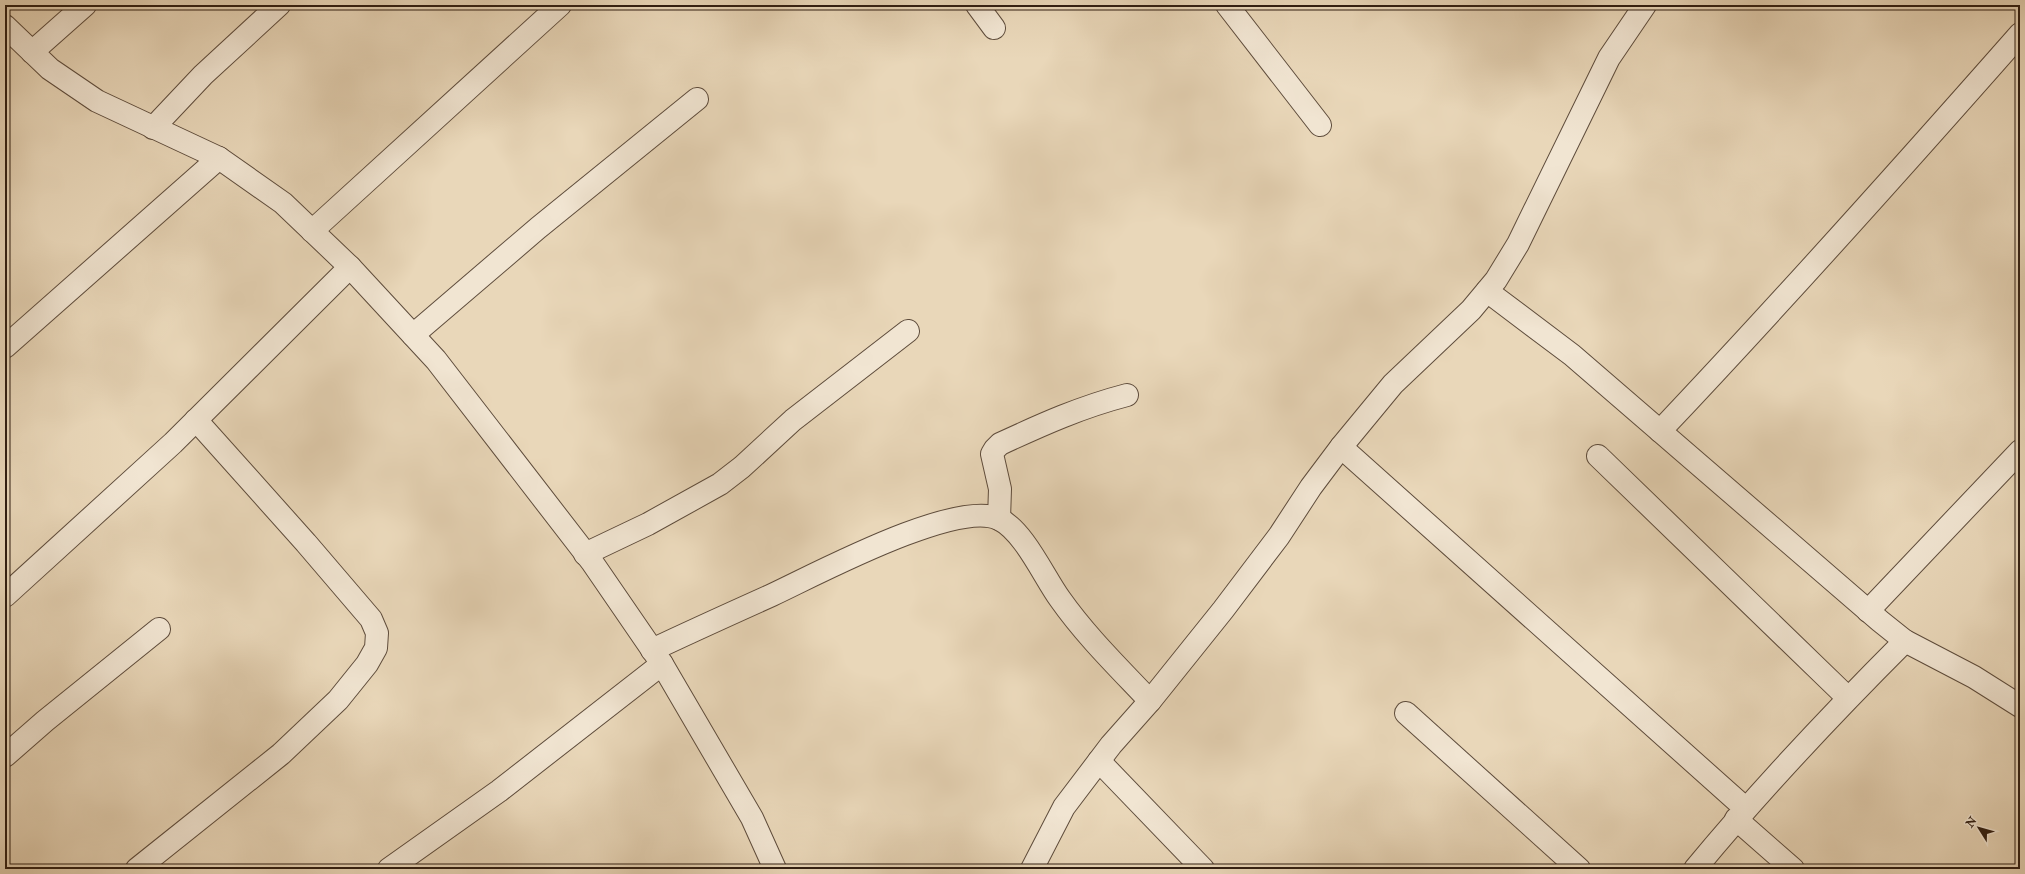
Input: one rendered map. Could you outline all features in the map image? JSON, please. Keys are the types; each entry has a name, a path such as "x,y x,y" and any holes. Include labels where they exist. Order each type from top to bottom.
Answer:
{"street":[{"path":"32,52 84,5"},
{"path":"153,128 203,75 279,5"},
{"path":"312,231 560,5"},
{"path":"977,5 994,28"},
{"path":"1227,5 1320,125"},
{"path":"1032,869 1064,807 1099,761 1150,701 1251,573 1341,447 1393,384 1471,310 1496,280 1518,244 1609,58 1645,5"},
{"path":"5,26 50,69 97,101 219,158 283,203 350,267 413,335 441,367 586,554 657,657 752,818 775,869"},
{"path":"1660,431 1836,241 2020,34"},
{"path":"413,335 538,228 698,98"},
{"path":"5,347 219,158"},
{"path":"5,596 92,518 196,420 350,267"},
{"path":"1487,291 1572,355 1868,611 1905,641 1974,678 2020,706"},
{"path":"586,554 648,524 720,484 742,467 793,420 908,331"},
{"path":"999,519 1000,489 992,454 1000,444 1059,417 1090,405 1127,395"},
{"path":"137,869 280,754 338,700 367,664 376,648 377,633 371,619 306,542 196,420"},
{"path":"1341,447 1741,813 1793,869"},
{"path":"1868,611 2020,451"},
{"path":"1598,456 1848,698"},
{"path":"389,869 499,791 657,657 886,542 935,524 981,515 999,519 1014,531 1032,554 1060,599 1092,638 1150,701"},
{"path":"5,756 50,717 159,629"},
{"path":"1695,869 1741,813 1848,698 1905,641"},
{"path":"1406,713 1579,869"},
{"path":"1099,761 1203,869"}]}
